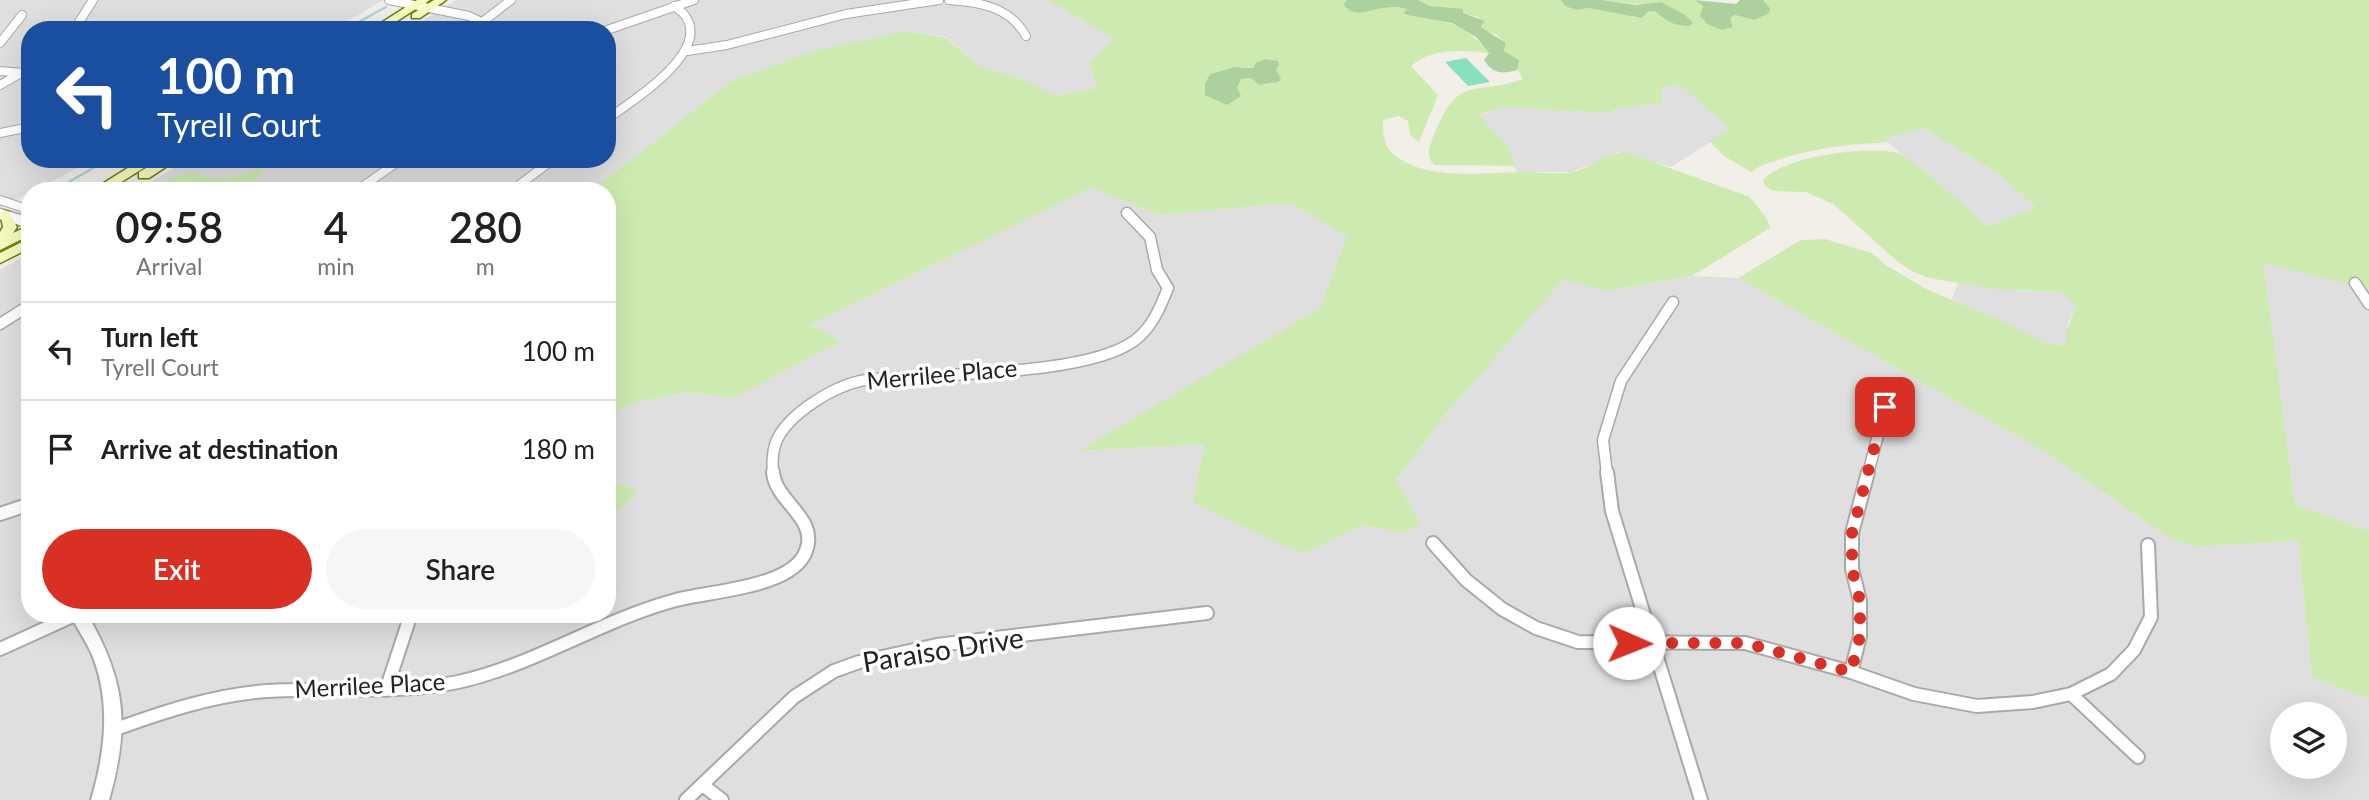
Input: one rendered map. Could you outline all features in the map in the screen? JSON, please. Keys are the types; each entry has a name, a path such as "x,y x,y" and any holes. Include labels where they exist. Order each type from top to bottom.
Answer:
{"main road":[{"path":"392,21 424,4 441,0"},
{"path":"404,21 424,4"},
{"path":"112,182 137,168"},
{"path":"133,182 157,168"},
{"path":"0,251 10,227 2,214"},
{"path":"0,251 21,236"},
{"path":"0,251 21,245"},
{"path":"0,251 21,249"}],"street":[{"path":"80,21 93,0"},
{"path":"390,0 424,4 482,21 511,0"},
{"path":"616,27 694,0"},
{"path":"687,51 728,47 820,19 864,10 939,0"},
{"path":"949,0 968,1 1000,10 1021,25 1026,36"},
{"path":"616,112 659,81 687,51 690,33 688,19 674,6"},
{"path":"0,43 22,15"},
{"path":"0,71 21,73"},
{"path":"0,85 21,74"},
{"path":"0,92 21,74"},
{"path":"0,133 21,129"},
{"path":"369,182 389,168"},
{"path":"523,182 542,168"},
{"path":"0,200 21,207"},
{"name":"Merrilee Place","path":"616,623 661,604 768,581 790,570 804,557 811,539 805,522 784,498 773,479 772,455 781,431 801,411 832,391 860,381 1071,364 1111,352 1142,335 1160,314 1168,288 1157,270 1150,237 1127,213"},
{"path":"2,214 21,220"},
{"path":"2355,282 2369,304"},
{"path":"1673,302 1621,381 1603,440 1612,511 1701,800"},
{"path":"0,324 21,311"},
{"path":"1851,672 1860,636 1860,601 1852,569 1852,533 1885,407 1899,390"},
{"path":"0,514 21,507"},
{"path":"1433,543 1466,580 1502,609 1536,628 1578,642 1745,643 1851,672 1914,694 1977,706 2033,702 2071,694 2111,674 2134,650 2151,617 2148,545"},
{"name":"Paraiso Drive","path":"686,800 704,786 775,712 812,683 851,665 905,650 1207,613"},
{"path":"0,649 58,623"},
{"path":"83,623 103,659 113,704 113,730 100,800"},
{"path":"386,690 408,623"},
{"name":"Merrilee Place","path":"113,730 184,705 238,694 386,690 456,682 521,663 616,623"},
{"path":"2071,694 2138,757"},
{"path":"704,786 722,800"}],"shaded area":[{"path":"0,0 384,0 348,21 21,21 21,168 78,168 50,182 21,182 21,197 0,208"},
{"path":"456,0 1048,0 1115,39 1097,88 1054,96 1024,80 979,66 946,37 908,31 731,81 603,182 151,182 174,168 616,168 616,21 422,21"},
{"path":"1681,85 1731,129 1671,167 1618,152 1572,172 1517,172 1478,116 1504,107 1609,113 1618,108 1661,103 1660,87"},
{"path":"1923,128 2002,176 2036,208 1987,226 1883,138"},
{"path":"1091,188 1159,215 1289,203 1347,236 1320,308 1081,451 1205,444 1303,554 1362,525 1403,533 1421,524 1396,480 1446,414 1563,278 1605,291 1692,276 1738,278 2047,453 2169,538 2196,547 2298,540 2312,677 2369,699 2369,800 0,800 0,270 21,258 21,623 616,623 616,511 638,490 616,483 616,412 634,403 688,392 734,398 840,341 810,325"},
{"path":"2262,263 2369,289 2369,531 2295,505"},
{"path":"1958,283 2024,291 2061,292 2076,305 2068,324 2067,345 2047,344 1952,299"}],"green space":[{"path":"1048,0 1347,0 1401,5 1407,9 1407,15 1461,28 1489,53 1438,53 1411,66 1438,95 1419,142 1410,135 1408,121 1399,116 1383,120 1388,148 1403,161 1419,168 1454,174 1562,173 1580,170 1606,156 1628,153 1750,197 1767,219 1770,228 1692,276 1605,291 1563,279 1446,414 1396,480 1421,524 1403,533 1362,525 1303,554 1193,503 1205,444 1079,451 1320,308 1347,236 1289,203 1159,215 1091,188 810,325 841,341 734,398 688,392 634,403 616,412 616,182 603,182 731,81 813,51 908,31 946,38 979,66 1024,80 1055,96 1096,88 1090,62 1114,39","holes":["1234,67 1276,68 1280,79 1265,84 1251,78 1241,79 1237,88 1210,74"]},
{"path":"1347,0 1418,0 1430,6 1463,9 1463,13 1485,21 1481,26 1506,43 1504,51 1519,60 1517,70 1502,72 1490,68 1484,60 1489,53 1476,37 1452,23 1407,15 1403,13 1407,9 1397,7 1356,12 1344,5"},
{"path":"1418,0 1561,0 1565,6 1576,10 1608,10 1636,18 1655,10 1646,5 1601,0 1694,0 1704,6 1703,21 1722,30 1730,23 1730,17 1735,15 1755,18 1764,15 1770,8 1763,0 2369,0 2369,289 2263,263 2295,505 2369,531 2369,699 2312,677 2298,540 2196,547 2169,538 2047,453 1738,278 1801,240 1825,239 1872,253 1884,264 1926,289 1993,317 2047,344 2067,345 2066,333 2076,305 2061,292 1994,289 1929,278 1911,271 1896,260 1833,204 1806,192 1772,191 1763,180 1789,165 1828,154 1868,150 1899,153 1987,226 2036,208 2002,176 1923,128 1884,138 1887,142 1833,147 1799,154 1751,172 1724,156 1709,141 1730,129 1680,85 1661,87 1662,103 1618,108 1609,113 1504,107 1479,115 1509,147 1515,166 1434,165 1429,158 1429,147 1443,116 1460,95 1469,90 1523,79 1515,66 1518,60 1504,51 1506,44 1497,35 1484,30 1479,17 1430,6"},
{"path":"1561,0 1601,0 1637,5 1661,2 1685,15 1693,23 1690,26 1675,24 1655,11 1648,12 1641,18 1589,8 1576,10 1565,6"},
{"path":"1694,0 1736,4 1740,0 1763,0 1770,8 1769,13 1755,20 1735,15 1730,18 1733,27 1722,30 1707,24 1700,16 1703,6"},
{"path":"1466,58 1490,82 1468,86 1445,62"},
{"path":"1265,59 1278,61 1276,69 1281,79 1278,82 1259,85 1251,78 1241,79 1237,88 1241,96 1227,105 1205,95 1205,84 1210,74 1234,67 1253,68 1256,63"},
{"path":"257,168 265,168 252,182 163,182 197,171 198,176 222,179"},
{"path":"616,483 639,490 616,512"}],"waterway":[{"path":"360,21 386,7"},
{"path":"69,182 93,168"}],"route":[{"path":"1629,643 1745,643 1851,672 1860,636 1860,601 1852,569 1852,533 1885,407"}]}
